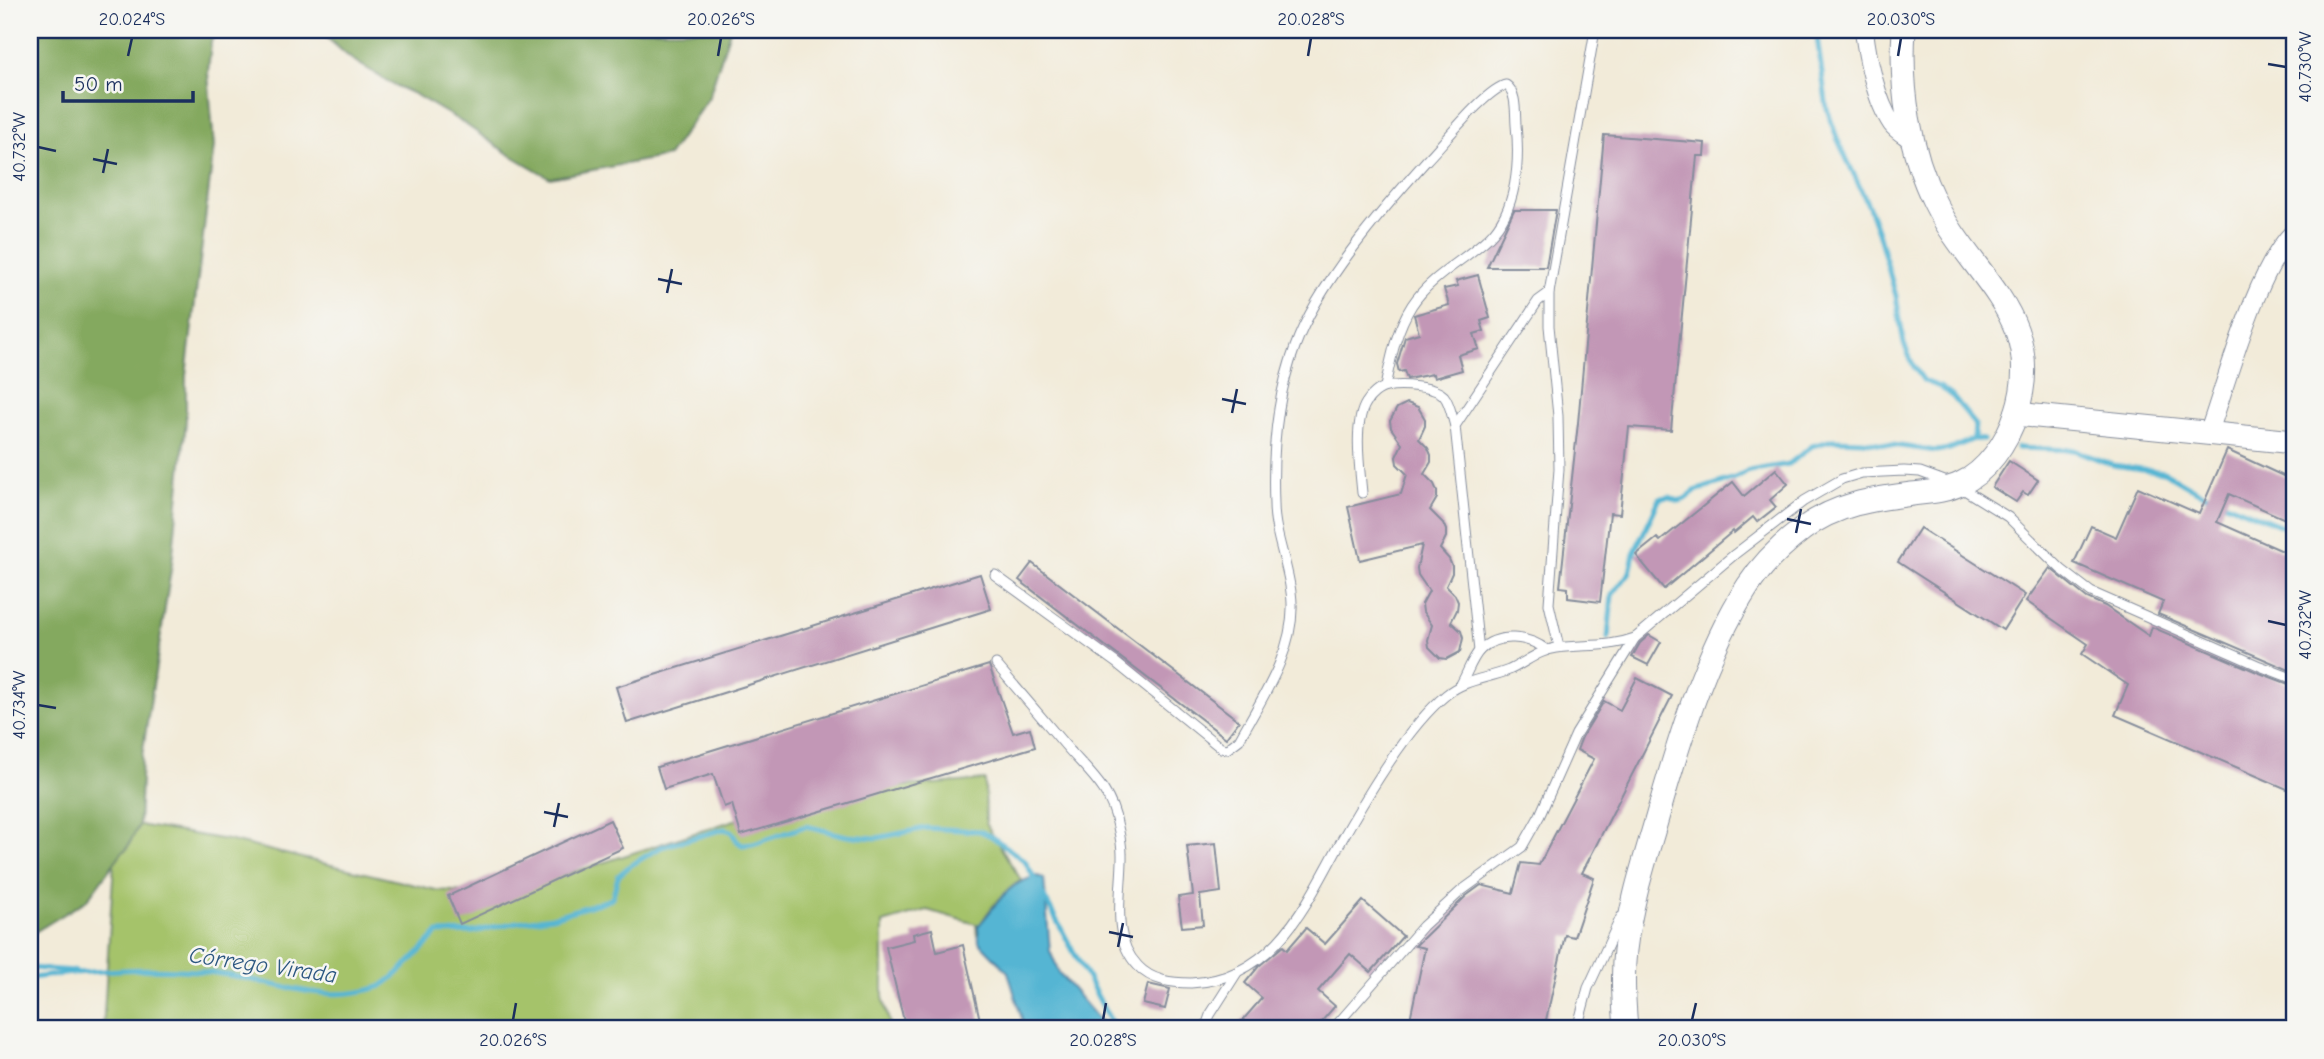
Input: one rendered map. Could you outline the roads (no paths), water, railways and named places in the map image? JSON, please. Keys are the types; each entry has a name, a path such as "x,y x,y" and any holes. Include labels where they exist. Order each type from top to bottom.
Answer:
{"street":[{"path":"1864,30 1867,58 1892,124 1913,141"},
{"path":"1626,1029 1625,950 1641,876 1672,764 1711,658 1730,616 1750,583 1775,554 1804,528 1838,508 1872,499 1958,485 1977,474 2002,444 2016,414 2023,388 2025,362 2019,334 2007,307 1946,224 1933,200 1913,141 1902,58 1904,30"},
{"path":"2209,432 2262,285 2276,256 2294,232"},
{"path":"2016,414 2294,442"}],"lane":[{"path":"1559,647 1549,604 1559,469 1549,293 1595,30"},
{"path":"995,575 1115,662 1221,748 1227,749 1240,740 1288,645 1291,624 1292,601 1273,508 1280,407 1295,347 1307,320 1337,271 1399,191 1480,103 1499,87 1506,85 1513,92 1516,152 1513,192 1503,217 1490,236 1432,281 1412,306 1394,341 1385,387"},
{"path":"1455,426 1538,301 1549,293"},
{"path":"1362,493 1360,423 1364,404 1385,387 1409,386 1440,392 1446,398 1455,426 1479,651"},
{"path":"1332,1029 1423,926 1461,891 1522,847 1540,815 1576,734 1635,638 1735,554 1804,501 1842,479 1862,473 1904,471 1920,472 1958,485 2008,517 2061,569 2091,592 2294,679"},
{"path":"1461,684 1507,670 1547,650 1559,647 1599,647 1635,638"},
{"path":"996,664 1074,756 1096,777 1109,797 1122,851 1121,930 1128,952 1150,976 1173,983 1217,979 1238,971 1272,949 1293,925 1314,892 1380,777 1432,708 1461,684 1479,651 1502,639 1525,639 1538,643 1547,650"},
{"path":"1577,1029 1588,988 1641,876"},
{"path":"1205,1029 1210,1015 1238,971"}],"water":[{"path":"1037,876 1044,878 1050,951 1059,973 1107,1029 1025,1029 1008,972 979,942 978,926 1003,895 1017,884"}],"waterway":[{"path":"1816,30 1827,109 1878,232 1896,296 1904,344 1914,367 1924,381 1940,387 1952,396 1975,424 1974,439"},
{"name":"Córrego Virada","path":"1608,638 1612,595 1630,572 1634,553 1660,498 1670,497 1678,501 1685,499 1695,491 1749,471 1789,464 1812,446 1833,440 1863,441 1936,451 1950,449 1974,439 1983,440"},
{"name":"Córrego Virada","path":"2017,448 2074,450 2113,465 2164,472 2199,492 2294,531"},
{"name":"Córrego Virada","path":"30,978 162,969 228,975 314,992 357,992 385,984 438,933 473,932 552,917 609,900 613,896 618,876 631,865 661,847 724,829 731,831 742,845 753,844 806,826 847,836 877,838 926,828 980,831 1025,861 1036,882"},
{"name":"Córrego Virada","path":"1042,893 1115,1029"},
{"path":"30,968 75,971"}]}
